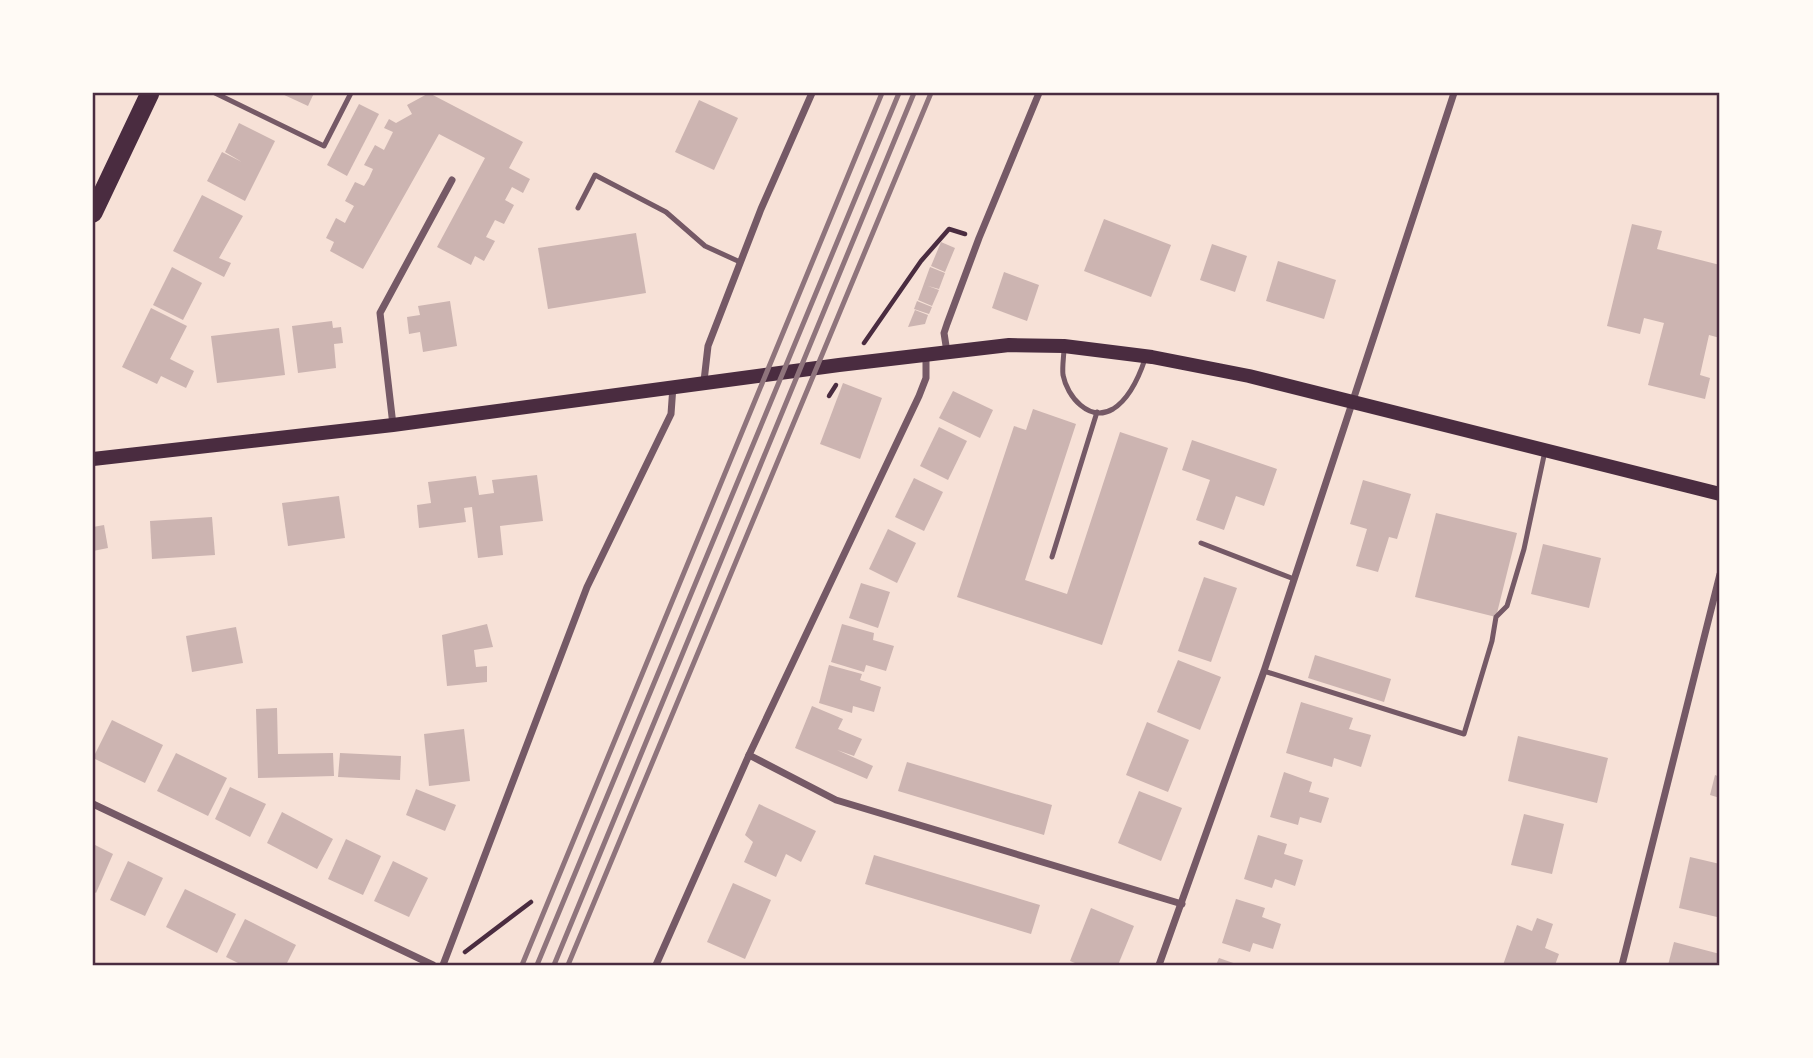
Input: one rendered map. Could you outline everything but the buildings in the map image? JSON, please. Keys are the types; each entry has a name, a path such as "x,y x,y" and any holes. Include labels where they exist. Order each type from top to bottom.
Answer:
{"highway":[{"path":"93,213 150,93"}],"main road":[{"path":"93,459 393,425 860,357 926,356 1009,345 1064,346 1146,356 1249,376 1720,494"},
{"path":"93,448 114,456"}],"street":[{"path":"704,381 708,346 740,262 812,93"},
{"path":"947,352 944,333 979,238 1039,93"},
{"path":"1159,965 1264,671 1454,93"},
{"path":"393,425 380,313 452,180"},
{"path":"656,965 750,755 919,397 926,378 926,356"},
{"path":"443,965 587,587 671,414 673,386"},
{"path":"1622,965 1720,574"},
{"path":"750,755 836,800 1182,904"},
{"path":"93,804 433,965"}],"lane":[{"path":"215,93 324,146 352,93"},
{"path":"579,208 595,175 666,212 705,246 740,262"},
{"path":"1064,346 1063,374 1071,397 1083,408 1097,412 1111,410 1124,399 1141,372 1146,356"},
{"path":"1052,556 1097,412"},
{"path":"1264,671 1464,734 1492,641 1496,617 1507,606 1524,549 1545,451"},
{"path":"1201,543 1294,579"}],"path":[{"path":"860,357 921,261 949,229 979,238"},
{"path":"829,396 844,373"},
{"path":"457,957 531,902"}],"railway":[{"path":"522,965 882,93"},
{"path":"537,965 899,93"},
{"path":"554,965 914,93"},
{"path":"568,965 931,93"}]}
